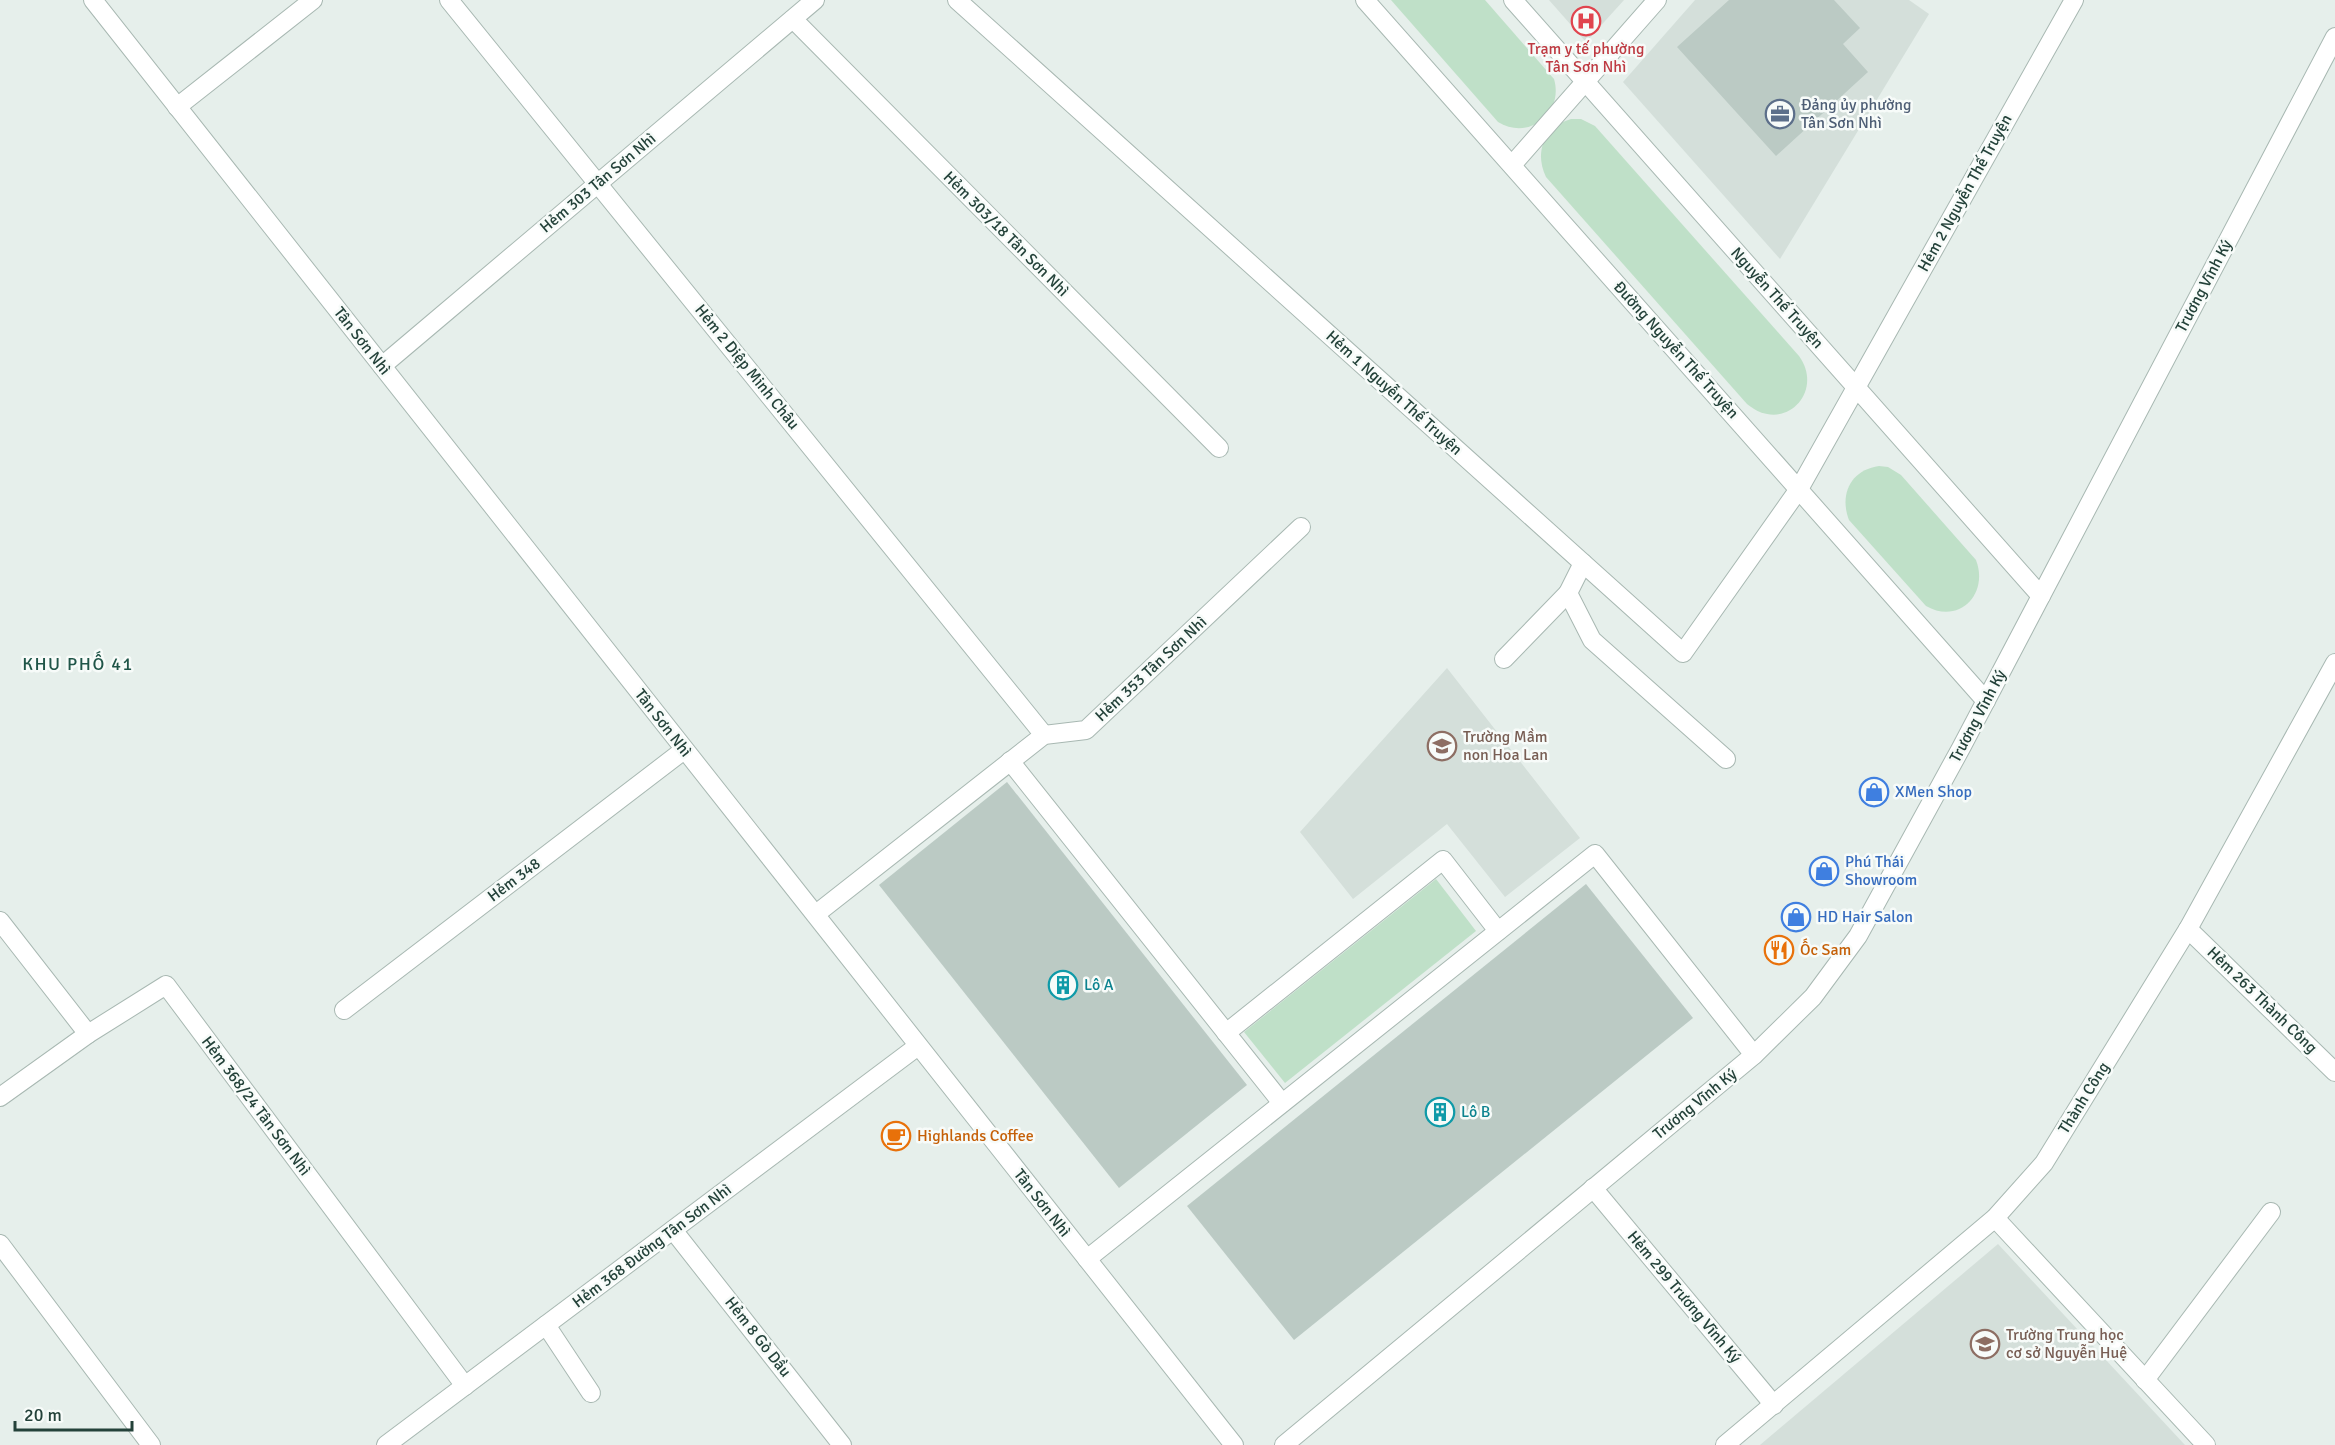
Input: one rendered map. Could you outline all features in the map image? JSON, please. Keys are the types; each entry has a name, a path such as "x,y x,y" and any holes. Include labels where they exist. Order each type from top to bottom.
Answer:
{"street":[{"name":"Tân Sơn Nhì","path":"93,0 1234,1445"},
{"path":"177,107 313,0"},
{"name":"Hẻm 2 Diệp Minh Châu","path":"449,0 1044,735"},
{"name":"Hẻm 303 Tân Sơn Nhì","path":"382,366 815,0"},
{"name":"Hẻm 1 Nguyễn Thế Truyện","path":"957,0 1683,653 1798,489"},
{"name":"Đường Nguyễn Thế Truyện","path":"1365,0 1986,701"},
{"name":"Nguyễn Thế Truyện","path":"1513,0 2041,596"},
{"path":"1512,165 1657,0"},
{"name":"Hẻm 2 Nguyễn Thế Truyện","path":"1798,489 2074,0"},
{"name":"Hẻm 303/18 Tân Sơn Nhì","path":"793,19 1219,448"},
{"name":"Trương Vĩnh Ký","path":"1284,1445 1754,1055 1813,997 1858,936 1986,701 2335,37"},
{"name":"Hẻm 353 Tân Sơn Nhì","path":"1044,735 1086,730 1301,527"},
{"path":"1504,659 1568,593 1583,563"},
{"path":"1568,593 1592,640 1726,759"},
{"name":"Thành Công","path":"1725,1445 1995,1218 2044,1163 2188,929 2335,663"},
{"path":"816,914 1044,735"},
{"name":"Hẻm 348","path":"344,1010 684,750"},
{"path":"1010,761 1282,1103"},
{"path":"1087,1259 1595,854 1754,1055"},
{"path":"1226,1033 1443,860 1498,931"},
{"path":"0,921 88,1034"},
{"name":"Hẻm 263 Thành Công","path":"2188,929 2335,1072"},
{"name":"Hẻm 368/24 Tân Sơn Nhì","path":"0,1097 88,1034 166,985 465,1386"},
{"name":"Hẻm 368 Đường Tân Sơn Nhì","path":"387,1445 918,1046"},
{"name":"Hẻm 299 Trương Vĩnh Ký","path":"1593,1188 1774,1405"},
{"path":"2145,1380 2271,1212"},
{"path":"1995,1218 2206,1445"},
{"name":"Hẻm 8 Gò Dầu","path":"673,1230 842,1445"},
{"path":"0,1244 151,1445"},
{"path":"546,1326 591,1393"}],"shaded area":[{"name":"Trạm y tế phường Tân Sơn Nhì","path":"1549,0 1624,0 1586,42"},
{"path":"1695,0 1909,0 1929,14 1780,259 1623,82"},
{"name":"Trường Mầm non Hoa Lan","path":"1447,668 1580,838 1505,897 1447,824 1353,899 1300,832"},
{"name":"Trường Trung học cơ sở Nguyễn Huệ","path":"1998,1244 2185,1445 1760,1445"}],"green space":[{"path":"1391,0 1485,0 1554,79 1556,91 1549,113 1532,126 1521,128 1510,127 1498,122"},
{"path":"1571,119 1581,119 1595,126 1799,356 1806,370 1807,383 1804,395 1797,405 1787,412 1774,415 1761,412 1747,404 1546,177 1541,159 1544,142 1554,128"},
{"path":"1879,466 1888,467 1901,475 1976,560 1979,573 1975,595 1960,609 1950,612 1938,611 1926,606 1849,520 1846,501 1850,485 1861,472"},
{"path":"1436,879 1476,931 1285,1083 1244,1032"}],"building":[{"name":"Đảng ủy phường Tân Sơn Nhì","path":"1729,0 1834,0 1860,28 1843,44 1868,72 1776,156 1677,47"},
{"name":"Lô A","path":"1007,782 1247,1085 1119,1188 879,885"},
{"name":"Lô B","path":"1586,884 1693,1018 1294,1340 1187,1206"}],"place":[{"name":"Trạm y tế phường Tân Sơn Nhì","path":"1586,21"},
{"name":"Đảng ủy phường Tân Sơn Nhì","path":"1780,114"},
{"name":"Trường Mầm non Hoa Lan","path":"1442,746"},
{"name":"XMen Shop","path":"1874,792"},
{"name":"Phú Thái Showroom","path":"1824,871"},
{"name":"HD Hair Salon","path":"1796,917"},
{"name":"Ốc Sam","path":"1779,950"},
{"name":"Lô A","path":"1063,985"},
{"name":"Lô B","path":"1440,1112"},
{"name":"Highlands Coffee","path":"896,1136"},
{"name":"Trường Trung học cơ sở Nguyễn Huệ","path":"1985,1344"}],"district":[{"name":"KHU PHỐ 41","path":"78,664"}]}
